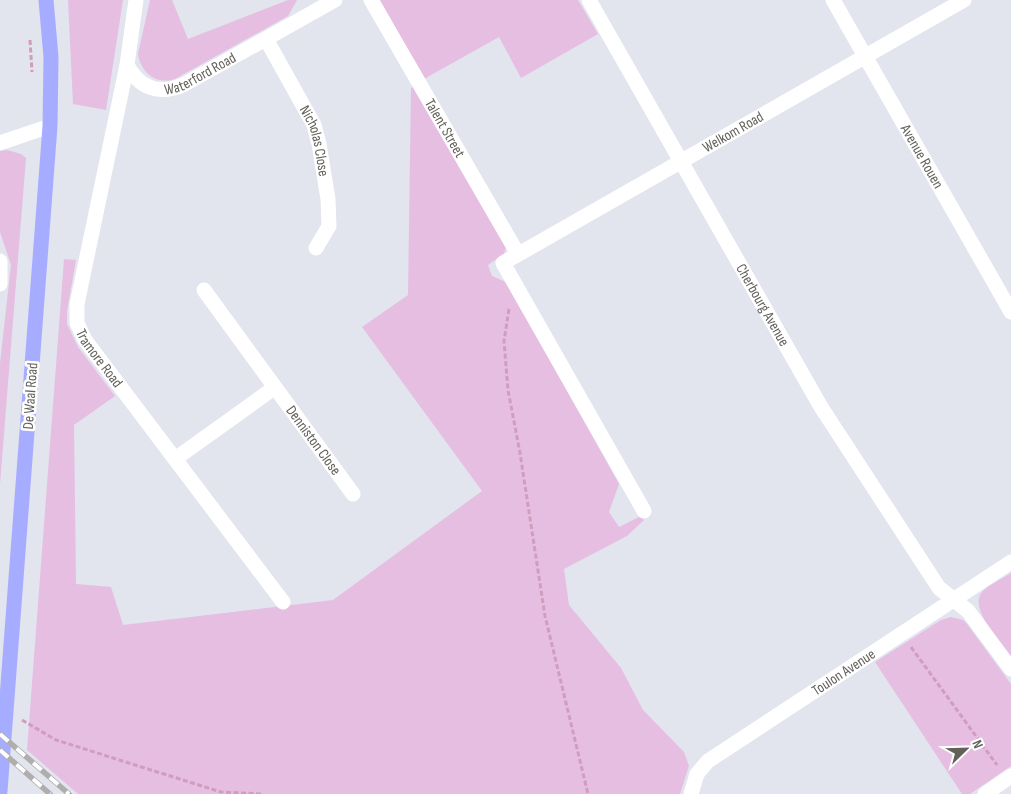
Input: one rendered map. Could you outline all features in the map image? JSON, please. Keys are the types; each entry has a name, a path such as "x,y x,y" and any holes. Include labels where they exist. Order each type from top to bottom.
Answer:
{"main road":[{"name":"De Waal Road","path":"0,791 50,126 51,58 46,0"}],"street":[{"path":"127,65 136,0"},
{"name":"Waterford Road","path":"127,65 132,75 147,87 158,91 168,90 183,85 266,40 317,5 335,0"},
{"name":"Talent Street","path":"372,0 518,254"},
{"name":"Cherbourg Avenue","path":"589,0 821,407 940,588 968,611 1011,669"},
{"name":"Avenue Rouen","path":"833,0 1011,312"},
{"name":"Welkom Road","path":"516,287 502,263 964,0"},
{"name":"Nicholas Close","path":"266,40 314,125 319,144 328,199 329,226 316,248"},
{"name":"Tramore Road","path":"127,65 78,304 77,323 85,340 282,602"},
{"path":"0,143 50,126"},
{"path":"0,260 0,284"},
{"path":"516,287 644,511"},
{"name":"Denniston Close","path":"204,290 353,494"},
{"path":"175,459 274,388"},
{"name":"Toulon Avenue","path":"690,794 698,774 708,761 1011,562"},
{"path":"985,794 1009,777"},
{"path":"0,786 9,794"}],"path":[{"path":"30,32 32,76"},
{"path":"516,287 510,304 504,341 508,390 520,453 545,616 588,794"},
{"path":"902,634 1009,777"},
{"path":"16,716 56,740 221,792 262,794"}],"shaded area":[{"path":"68,0 123,0 106,110 73,104"},
{"path":"150,0 172,0 188,39 288,0 297,0 288,16 175,79 162,80 150,76 146,72 142,67 138,54"},
{"path":"380,0 578,0 598,34 521,78 499,37 424,79"},
{"path":"414,86 506,247 504,254 488,265 492,276 506,282 619,484 609,512 619,527 641,516 644,520 627,536 564,569 569,605 621,668 643,710 684,752 689,766 680,794 78,794 27,750 64,259 76,260 67,311 67,324 78,347 115,396 74,425 76,584 111,587 123,625 333,600 482,491 362,327 408,295 411,88"},
{"path":"7,150 21,154 26,158 0,484 0,363 11,265 0,232 0,151"},
{"path":"1011,573 1011,656 988,625 979,607 979,599 982,592 991,584"},
{"path":"951,617 963,620 967,624 1011,684 1011,766 970,794 962,794 875,662 941,620"}],"railway":[{"path":"0,734 69,794"},
{"path":"0,750 50,794"}]}
